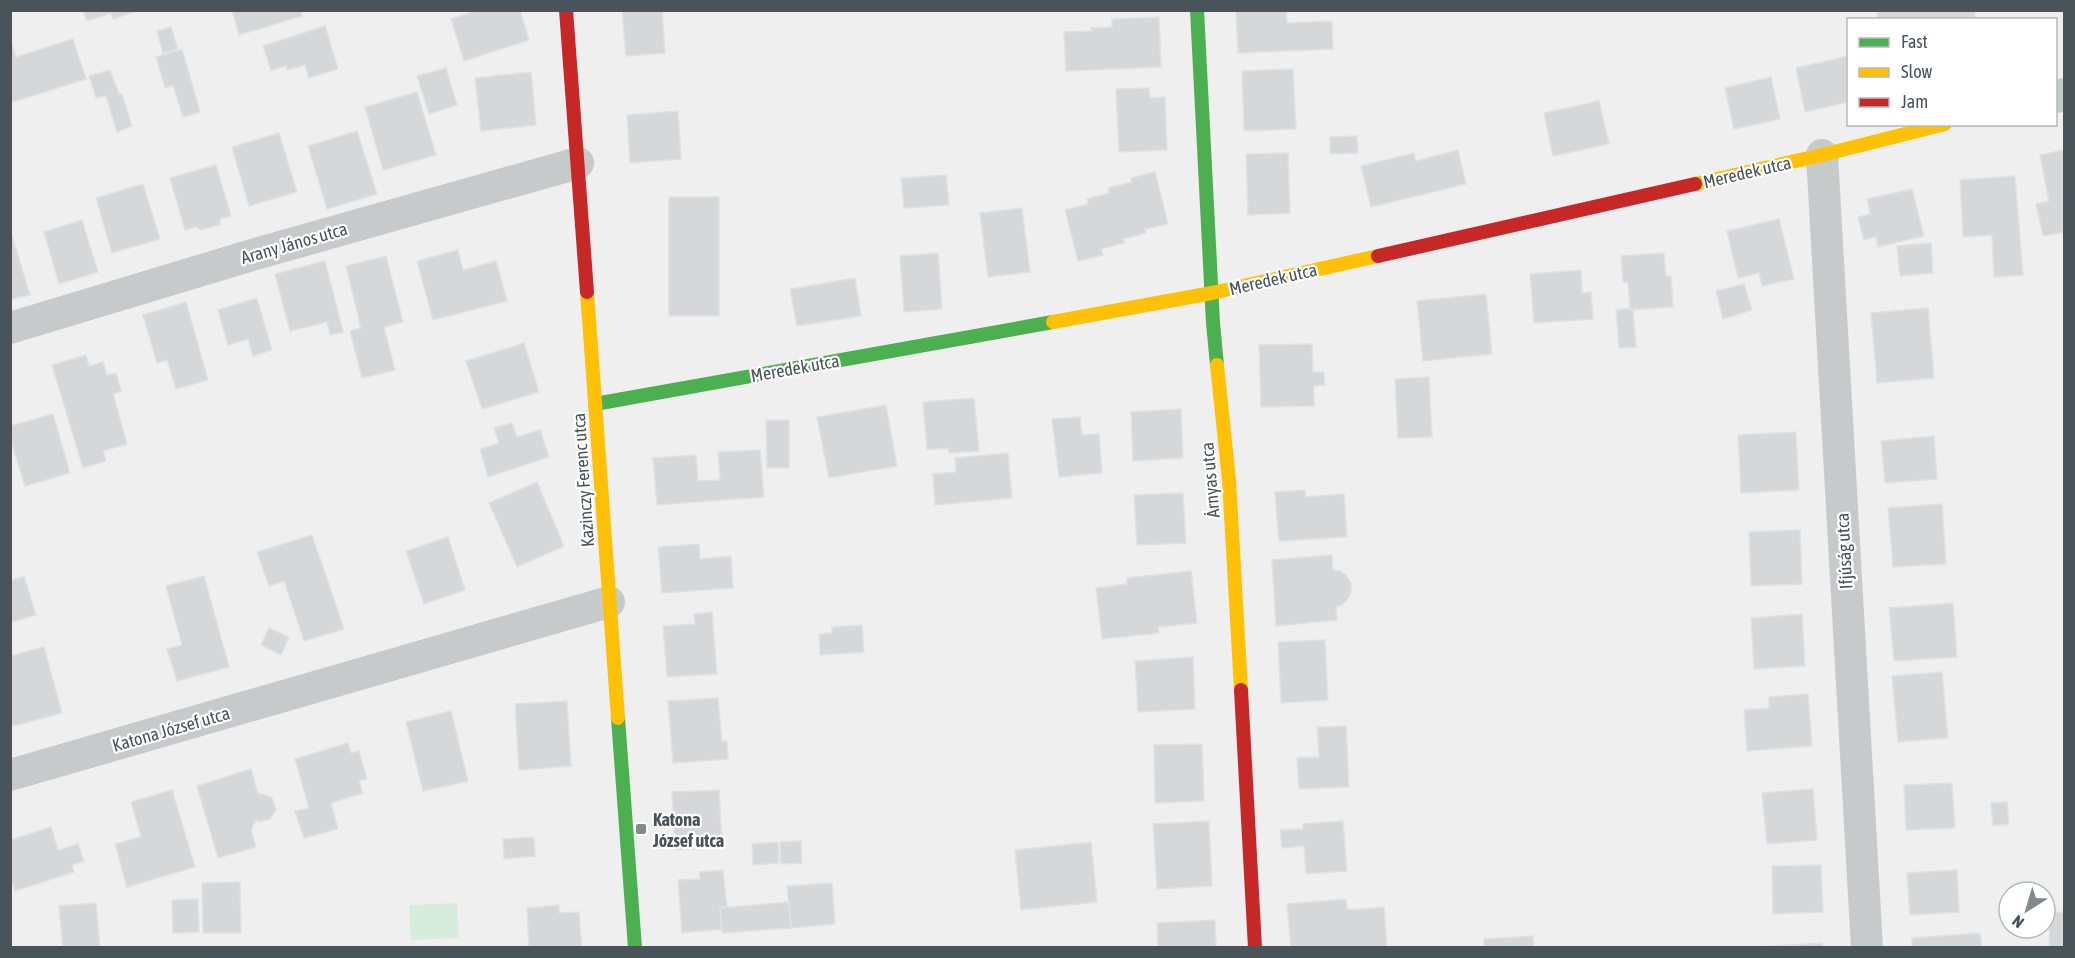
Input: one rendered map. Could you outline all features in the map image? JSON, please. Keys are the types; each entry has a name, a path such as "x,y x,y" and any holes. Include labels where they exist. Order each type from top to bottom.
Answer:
{"street":[{"name":"Kazinczy Ferenc utca","path":"566,10 634,948"},
{"name":"Árnyas utca","path":"1197,10 1213,323 1229,480 1255,948"},
{"name":"Meredek utca","path":"596,404 1212,293 1822,155 1937,126"},
{"name":"Ifjúság utca","path":"1822,155 1867,948"},
{"name":"Arany János utca","path":"10,328 252,255 578,163"},
{"name":"Katona József utca","path":"10,775 609,602"}],"green space":[{"path":"457,903 459,938 411,940 409,905"}],"building":[{"path":"83,10 140,10 113,19 111,13 87,21"},
{"path":"232,10 301,10 302,16 239,35"},
{"path":"473,10 520,10 529,40 464,61 451,19 473,12"},
{"path":"622,10 662,10 665,53 626,56"},
{"path":"1236,10 1286,10 1287,23 1332,21 1333,49 1238,53"},
{"path":"1886,10 1974,10 1976,18 1878,18 1877,13"},
{"path":"1159,17 1161,67 1066,71 1064,32 1092,31 1091,28 1112,27 1112,19"},
{"path":"325,26 338,69 309,78 305,65 287,70 286,66 271,70 263,46"},
{"path":"171,27 178,49 163,53 157,31"},
{"path":"10,39 16,57 73,39 86,79 10,103"},
{"path":"182,49 200,112 183,117 173,85 165,88 156,57"},
{"path":"1847,56 1847,102 1805,112 1796,68"},
{"path":"446,68 457,105 429,114 417,76"},
{"path":"1293,69 1296,129 1244,131 1242,71"},
{"path":"110,70 119,94 122,94 132,126 117,132 106,96 96,98 89,76"},
{"path":"531,72 536,125 481,131 475,78"},
{"path":"1771,77 1780,119 1734,129 1725,88"},
{"path":"1149,88 1150,98 1165,97 1167,150 1119,152 1116,89"},
{"path":"417,92 436,155 383,170 365,107"},
{"path":"1599,101 1609,144 1553,156 1544,113"},
{"path":"678,111 681,159 630,163 627,115"},
{"path":"357,131 377,194 327,209 308,146"},
{"path":"279,133 297,192 249,206 232,147"},
{"path":"1357,136 1358,153 1330,154 1330,137"},
{"path":"1458,150 1466,184 1371,207 1361,166 1414,153 1416,161"},
{"path":"2064,150 2064,232 2043,236 2036,204 2049,201 2040,155"},
{"path":"1288,153 1290,213 1248,215 1246,154"},
{"path":"216,165 231,216 221,218 219,225 201,230 196,227 185,230 170,178"},
{"path":"1155,172 1168,224 1145,229 1146,233 1123,239 1124,243 1101,249 1103,255 1078,261 1065,210 1088,204 1087,199 1109,193 1108,188 1132,182 1131,178"},
{"path":"946,175 949,205 904,208 901,178"},
{"path":"2015,176 2023,275 1994,277 1992,235 1963,237 1960,180"},
{"path":"143,184 160,239 112,253 96,198"},
{"path":"1912,189 1924,236 1878,247 1876,237 1864,240 1858,217 1870,214 1867,199"},
{"path":"669,197 719,197 719,316 669,316"},
{"path":"1022,208 1030,272 988,277 980,213"},
{"path":"1779,219 1794,279 1762,286 1759,273 1738,278 1727,231"},
{"path":"82,220 98,272 59,284 44,232"},
{"path":"10,229 30,295 10,300"},
{"path":"1931,243 1933,273 1900,276 1897,246"},
{"path":"458,250 463,270 496,261 507,301 433,320 417,261"},
{"path":"938,253 942,309 904,312 900,256"},
{"path":"1664,253 1666,276 1671,276 1673,307 1630,310 1628,282 1623,282 1621,256"},
{"path":"386,256 403,322 384,327 395,370 362,378 350,331 361,328 346,266"},
{"path":"325,261 343,332 330,335 327,322 290,331 275,274"},
{"path":"1581,270 1582,293 1591,292 1593,319 1534,323 1530,274"},
{"path":"855,278 861,316 797,326 790,289"},
{"path":"1744,284 1752,310 1723,319 1716,291"},
{"path":"1486,294 1492,354 1423,361 1417,301"},
{"path":"257,298 272,350 253,356 248,339 228,345 218,310"},
{"path":"186,302 208,380 176,389 167,360 157,363 143,315"},
{"path":"1630,308 1633,310 1636,347 1619,348 1616,310"},
{"path":"1928,308 1934,378 1877,383 1871,313"},
{"path":"524,343 539,392 482,409 466,361"},
{"path":"1312,344 1313,372 1324,372 1325,385 1314,386 1314,406 1261,407 1259,345"},
{"path":"86,355 89,366 103,362 107,375 116,373 121,391 113,394 127,444 103,451 106,461 83,468 52,365"},
{"path":"1429,377 1432,437 1398,438 1395,379"},
{"path":"974,398 979,451 949,453 948,448 927,450 923,402"},
{"path":"886,405 897,466 829,478 817,417"},
{"path":"1181,409 1183,458 1133,461 1131,412"},
{"path":"53,414 70,473 25,486 10,438 10,426"},
{"path":"1080,417 1082,435 1099,434 1102,473 1059,477 1052,419"},
{"path":"766,420 789,420 789,468 767,468"},
{"path":"512,423 517,437 540,430 549,457 488,477 480,449 499,443 494,428"},
{"path":"1796,432 1799,490 1741,493 1738,435"},
{"path":"1934,436 1937,479 1885,483 1881,441"},
{"path":"760,450 764,497 657,505 653,458 696,455 698,481 720,480 718,452"},
{"path":"1008,453 1012,498 935,505 933,474 956,472 955,458"},
{"path":"537,482 564,546 517,567 489,503"},
{"path":"1305,490 1305,497 1344,494 1347,537 1279,541 1275,492"},
{"path":"1183,493 1186,543 1137,545 1134,495"},
{"path":"1942,504 1946,564 1893,567 1888,508"},
{"path":"1800,530 1802,584 1751,586 1749,532"},
{"path":"312,535 344,629 304,641 284,581 269,586 257,552"},
{"path":"448,537 465,590 424,604 406,551"},
{"path":"699,544 700,559 731,556 733,588 662,593 658,547"},
{"path":"1332,555 1333,570 1340,571 1347,576 1351,584 1348,599 1336,607 1337,620 1276,626 1272,560"},
{"path":"1191,571 1197,623 1158,627 1159,633 1102,639 1096,588 1127,584 1127,578"},
{"path":"24,576 36,615 10,623 10,581"},
{"path":"204,576 229,667 177,681 167,649 182,645 166,586"},
{"path":"1953,603 1957,657 1894,661 1889,608"},
{"path":"712,612 717,674 667,677 663,626 695,624 694,614"},
{"path":"1802,614 1805,666 1754,669 1751,618"},
{"path":"862,625 864,652 820,655 819,634 832,633 832,627"},
{"path":"269,628 289,637 281,655 261,645"},
{"path":"1325,640 1328,700 1281,703 1278,642"},
{"path":"44,647 62,713 10,727 10,656"},
{"path":"1193,657 1195,709 1138,712 1135,661"},
{"path":"1942,672 1948,738 1898,742 1892,676"},
{"path":"1808,694 1812,746 1747,751 1744,710 1769,708 1769,697"},
{"path":"718,698 722,741 727,741 728,759 673,763 668,701"},
{"path":"567,701 571,766 519,770 515,704"},
{"path":"451,711 468,781 423,791 406,722"},
{"path":"1346,726 1349,787 1299,789 1297,758 1319,757 1317,727"},
{"path":"348,743 351,753 359,751 367,779 359,781 363,793 331,803 338,829 304,838 295,811 309,808 295,759"},
{"path":"1202,744 1204,801 1155,803 1154,745"},
{"path":"251,769 258,794 272,798 276,810 270,819 260,822 256,820 251,830 256,847 218,858 197,786"},
{"path":"1952,783 1955,828 1906,830 1904,785"},
{"path":"1813,789 1817,840 1767,844 1762,793"},
{"path":"172,790 195,867 127,887 115,844 141,837 131,802"},
{"path":"719,790 722,847 675,850 672,792"},
{"path":"2007,802 2009,824 1993,826 1991,803"},
{"path":"1209,821 1212,886 1157,889 1153,824"},
{"path":"1343,821 1347,871 1306,874 1304,846 1282,848 1280,830 1303,829 1303,824"},
{"path":"51,827 58,850 78,844 84,861 72,865 74,872 15,891 10,878 10,840"},
{"path":"534,837 535,856 504,859 503,839"},
{"path":"801,841 802,863 781,864 780,842"},
{"path":"778,842 779,863 753,865 752,844"},
{"path":"1091,842 1097,902 1021,910 1015,850"},
{"path":"1821,865 1823,912 1773,914 1772,866"},
{"path":"723,870 727,907 720,908 722,929 682,933 678,880 700,879 699,872"},
{"path":"1957,870 1959,912 1910,915 1907,873"},
{"path":"240,882 241,933 203,933 202,883"},
{"path":"832,883 835,924 791,928 787,886"},
{"path":"198,899 199,932 173,933 172,900"},
{"path":"1346,899 1347,910 1384,907 1387,948 1291,948 1287,904"},
{"path":"789,902 791,928 722,933 720,908"},
{"path":"96,903 100,948 63,948 59,906"},
{"path":"559,905 559,913 579,912 582,948 529,948 527,908"},
{"path":"2057,912 2064,912 2064,948 2049,948 2049,940 2057,940"},
{"path":"1215,920 1216,948 1158,948 1157,923"},
{"path":"1980,933 1982,948 1912,948 1912,938"},
{"path":"1533,936 1534,948 1484,948 1484,939"},
{"path":"1822,943 1823,948 1757,947"}],"traffic: fast":[{"path":"1197,10 1217,365"},
{"path":"595,404 1053,322"},
{"path":"618,718 635,948"}],"traffic: slow":[{"path":"1695,184 1937,126"},
{"path":"1053,322 1212,293 1378,256"},
{"path":"587,292 618,718"},
{"path":"1217,365 1229,480 1241,690"}],"traffic: jam":[{"path":"566,10 587,292"},
{"path":"1378,256 1695,184"},
{"path":"1241,690 1255,948"}],"place":[{"name":"Katona József utca","path":"641,829"}]}
